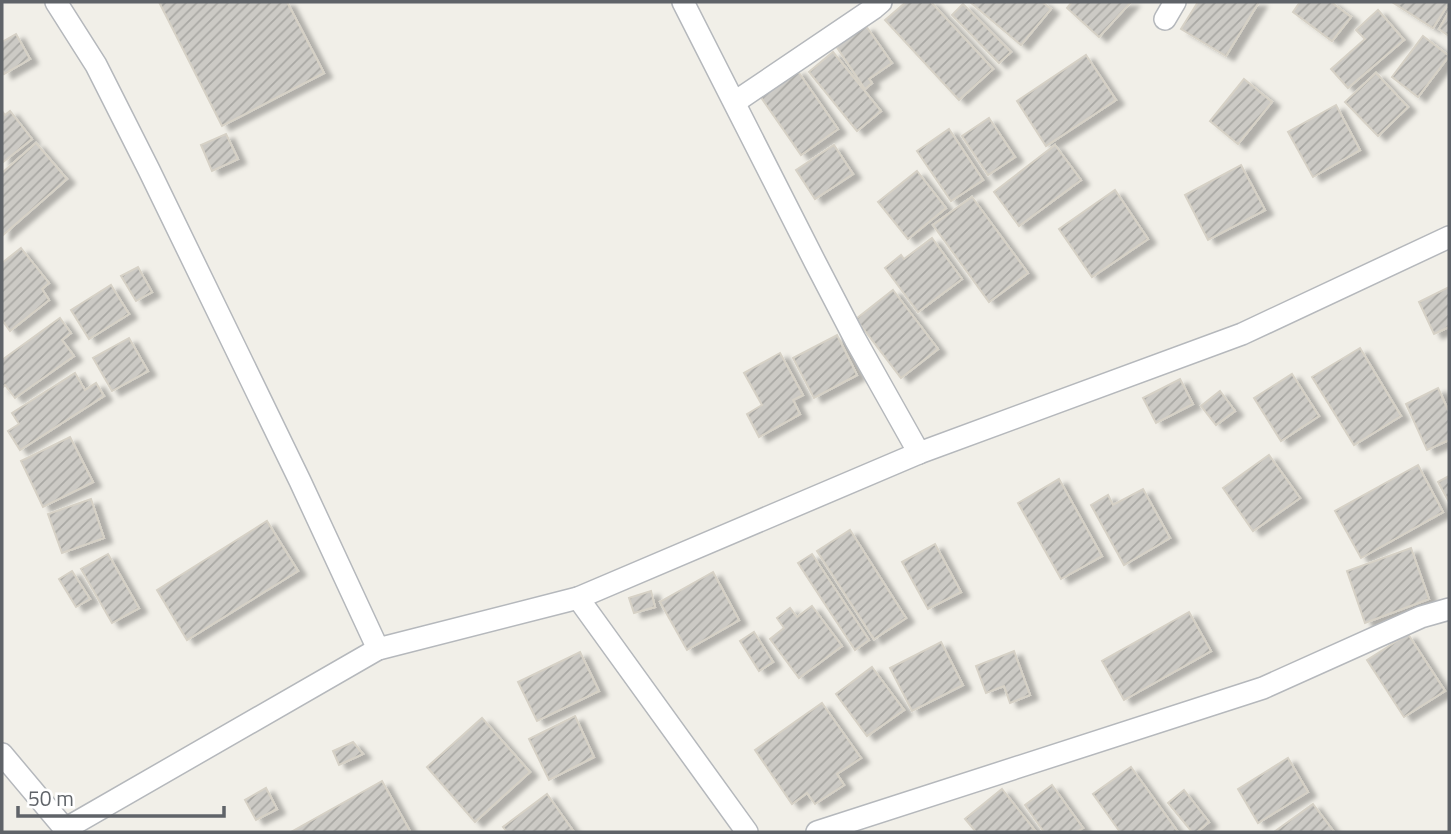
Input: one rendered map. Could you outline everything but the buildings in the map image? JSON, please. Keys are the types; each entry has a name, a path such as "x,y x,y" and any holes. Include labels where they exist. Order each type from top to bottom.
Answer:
{"street":[{"path":"57,2 96,65 143,158 379,649"},
{"path":"683,2 850,328 919,453"},
{"path":"735,102 881,2"},
{"path":"2,754 64,831 379,649 578,598 919,453 1242,334 1449,237"},
{"path":"578,598 747,832"},
{"path":"817,832 1263,688 1421,617 1449,609"}]}
